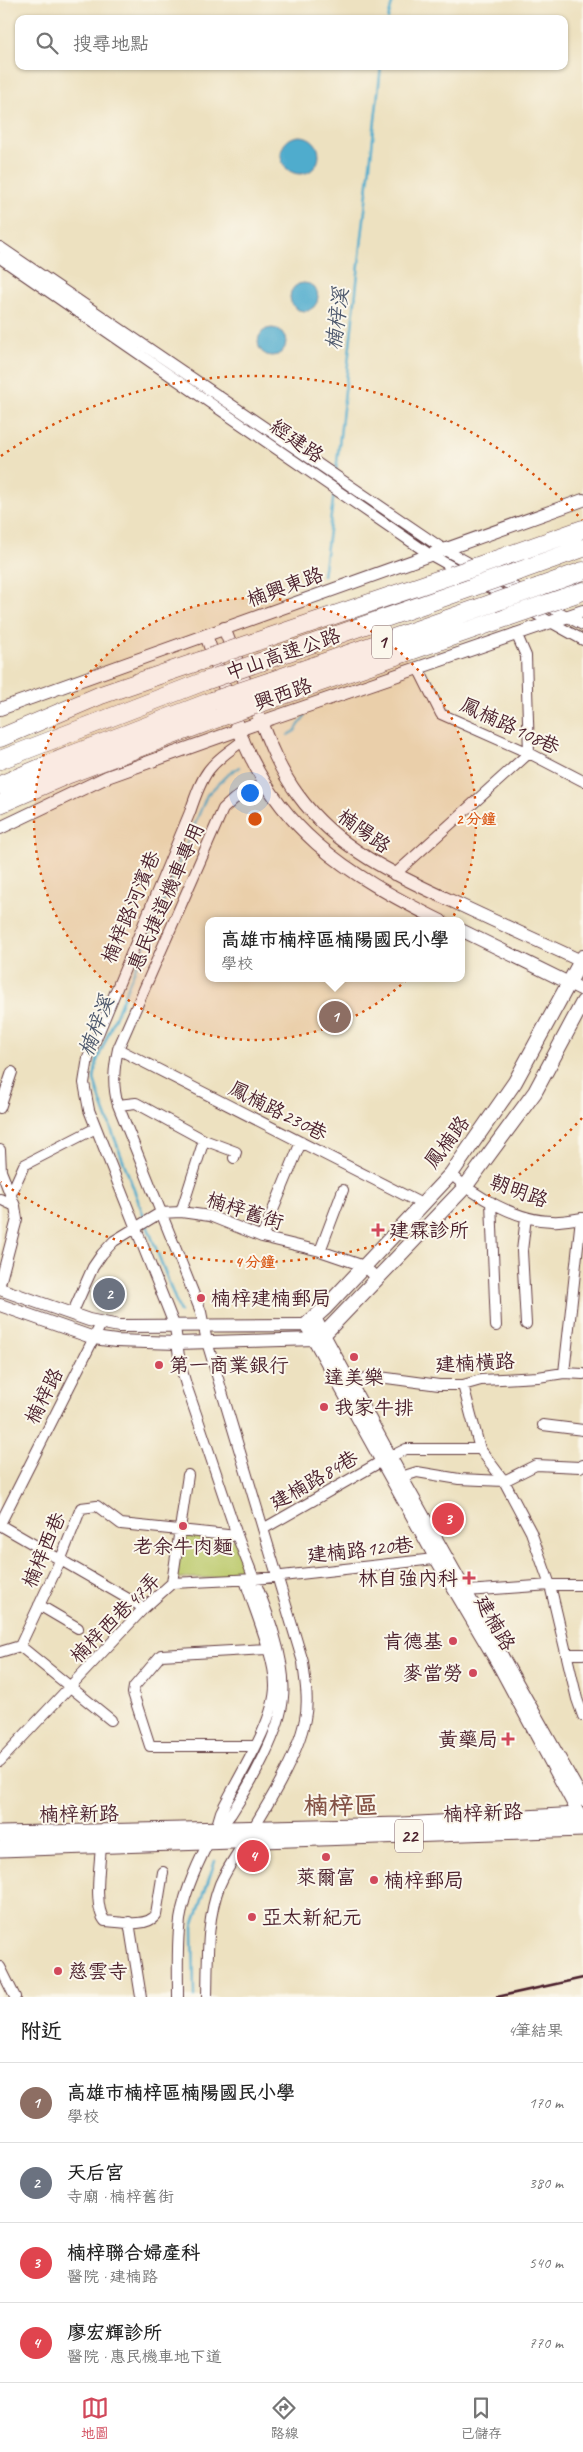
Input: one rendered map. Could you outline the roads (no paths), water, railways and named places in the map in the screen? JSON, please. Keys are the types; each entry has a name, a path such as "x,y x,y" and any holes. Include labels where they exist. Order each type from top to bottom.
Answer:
{"highway":[{"path":"0,725 101,695 583,529"},
{"name":"中山高速公路","path":"0,760 205,681 583,548"},
{"name":"中山高速公路","path":"0,785 71,755 212,701 583,571"},
{"path":"0,804 69,774 218,718 583,591"},
{"path":"0,738 101,695"}],"main road":[{"name":"鳳楠路","path":"310,1321 451,1174 515,1082 582,960"},
{"name":"鳳楠路","path":"320,1336 378,1279 465,1187 535,1092 583,1002"},
{"name":"楠梓新路","path":"244,1835 402,1825 582,1821"},
{"name":"楠梓新路","path":"0,1834 214,1836"},
{"name":"22","path":"214,1836 244,1835"},
{"name":"楠梓新路","path":"0,1849 100,1846 214,1836"}],"street":[{"name":"經建路","path":"0,246 443,549 583,625"},
{"name":"經建路","path":"0,258 429,554 583,640"},
{"name":"楠興東路","path":"0,709 583,500"},
{"name":"興西路","path":"0,828 107,777 241,735 260,722 583,610"},
{"name":"楠陽路","path":"224,628 260,722 290,783 317,818 360,854 394,875 582,960"},
{"path":"394,875 529,753 526,656 516,633"},
{"name":"楠陽路","path":"206,635 241,735 264,783 293,821 332,858 379,888 434,917"},
{"name":"鳳楠路108巷","path":"418,668 441,714 529,753 583,781"},
{"name":"楠梓路河濱巷","path":"241,735 207,770 199,784 190,812 88,1058 84,1083 89,1110 175,1327 180,1364 250,1579"},
{"name":"惠民捷道機車專用","path":"207,1997 209,1931 220,1883 244,1835 275,1793 305,1720 306,1685 302,1662 278,1576 207,1342 201,1312 158,1214 118,1105 113,1090 114,1066 118,1049 223,809 234,799 264,783"},
{"path":"465,932 583,990"},
{"name":"鳳楠路230巷","path":"118,1049 422,1204"},
{"path":"0,1108 12,1072"},
{"path":"118,1105 136,1103 204,1140 236,1152 234,1158"},
{"path":"11,1194 24,1165 96,1128"},
{"path":"182,1212 204,1140"},
{"path":"262,1237 301,1142"},
{"path":"0,1150 1,1171 15,1206 16,1226 0,1284"},
{"name":"朝明路","path":"451,1174 465,1187 491,1202 526,1217 551,1221 582,1218"},
{"path":"320,1251 342,1190"},
{"path":"0,1199 15,1206"},
{"path":"491,1202 496,1326"},
{"name":"楠梓舊街","path":"72,1314 93,1267 102,1254 114,1241 158,1214 182,1212 210,1216 262,1237 320,1251 364,1266"},
{"path":"526,1217 522,1252 526,1324"},
{"path":"564,1373 582,1218"},
{"path":"364,1266 378,1279"},
{"path":"0,1289 101,1324 175,1327 310,1321"},
{"path":"0,1305 94,1338 177,1343 320,1336"},
{"name":"建楠路","path":"310,1321 441,1558 583,1800"},
{"name":"楠梓路","path":"0,1524 101,1324"},
{"name":"建楠橫路","path":"346,1386 372,1376 439,1385 463,1386 481,1380 538,1377 564,1373 583,1374"},
{"path":"463,1386 480,1449 504,1481 531,1532 550,1585 583,1716"},
{"path":"543,1425 583,1430"},
{"name":"建楠路84巷","path":"263,1529 406,1449 480,1449"},
{"path":"398,1479 417,1472 459,1479 504,1481 536,1465 580,1468 583,1465"},
{"path":"172,1583 176,1544 180,1532 188,1475"},
{"name":"楠梓西巷","path":"20,1646 60,1561 81,1508 97,1506 120,1524 180,1532"},
{"path":"0,1524 60,1561 144,1608"},
{"path":"180,1532 237,1536"},
{"name":"建楠路120巷","path":"278,1576 441,1558"},
{"name":"楠梓西巷47弄","path":"70,1687 144,1608 172,1583 278,1576"},
{"path":"178,1997 179,1928 186,1898 214,1836 221,1812 270,1715 275,1686 250,1579"},
{"path":"214,1836 230,1815 266,1751 278,1724 284,1697 283,1668 250,1579"},
{"path":"462,1593 550,1585 583,1586"},
{"name":"建楠路","path":"462,1593 582,1821"},
{"path":"40,1605 78,1628"},
{"path":"0,1652 20,1646 112,1720"},
{"path":"255,1746 150,1746 133,1693 134,1687 161,1655 267,1649"},
{"path":"566,1654 583,1654"},
{"path":"0,1761 70,1687"},
{"path":"100,1846 100,1915 105,1921 145,1922 152,1920 156,1915 163,1872"},
{"path":"129,1922 141,1997"},
{"path":"0,1967 15,1997"}],"water":[{"path":"300,136 313,142 319,155 313,168 300,174 287,168 281,155 287,142"},
{"path":"304,283 314,287 318,297 314,307 304,311 294,307 290,297 294,287"},
{"path":"272,328 282,332 286,342 282,352 272,356 262,352 258,342 262,332"}],"waterway":[{"name":"楠梓溪","path":"389,15 393,0"},
{"name":"楠梓溪","path":"336,472 381,70"},
{"name":"楠梓溪","path":"323,576 334,493"},
{"name":"楠梓溪","path":"288,735 295,731 305,716"},
{"name":"楠梓溪","path":"145,1219 94,1079 97,1061 207,795 226,776 239,767"},
{"name":"楠梓溪","path":"147,1225 180,1312"},
{"name":"楠梓溪","path":"194,1997 193,1926 215,1861"}],"railway":[{"path":"497,1997 583,1978"}],"place":[{"name":"高雄市楠梓區楠陽國民小學","path":"335,1017"},
{"name":"建霖診所","path":"378,1230"},
{"name":"天后宮","path":"109,1294"},
{"name":"楠梓建楠郵局","path":"201,1298"},
{"name":"達美樂","path":"354,1357"},
{"name":"第一商業銀行","path":"159,1365"},
{"name":"我家牛排","path":"324,1407"},
{"name":"楠梓聯合婦產科","path":"448,1519"},
{"name":"老余牛肉麵","path":"183,1526"},
{"name":"林自強內科","path":"469,1578"},
{"name":"肯德基","path":"453,1641"},
{"name":"麥當勞","path":"473,1673"},
{"name":"黃藥局","path":"508,1739"},
{"name":"廖宏輝診所","path":"253,1856"},
{"name":"萊爾富","path":"326,1857"},
{"name":"楠梓郵局","path":"374,1880"},
{"name":"亞太新紀元","path":"252,1917"},
{"name":"慈雲寺","path":"58,1971"}],"district":[{"name":"楠梓區","path":"341,1806"}]}
